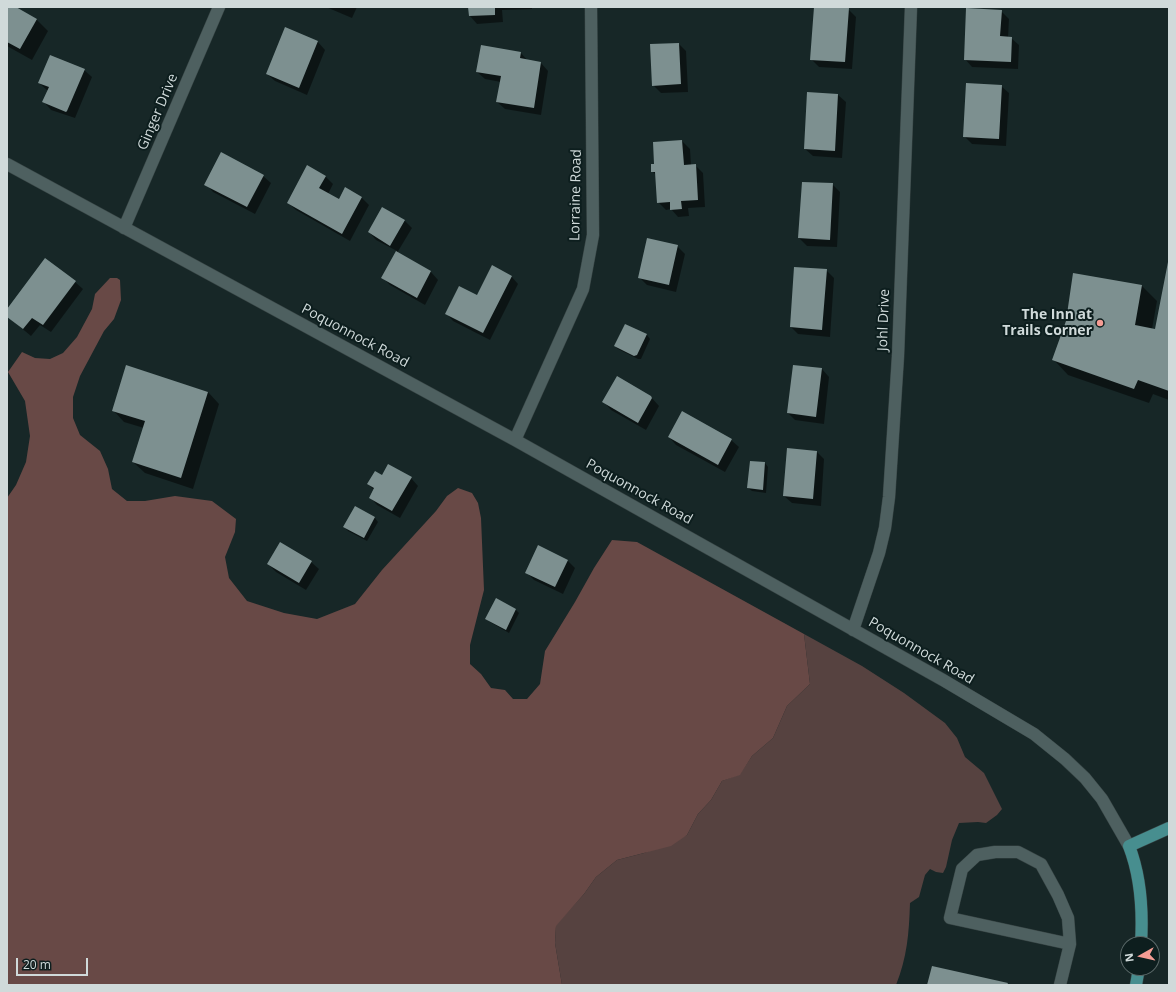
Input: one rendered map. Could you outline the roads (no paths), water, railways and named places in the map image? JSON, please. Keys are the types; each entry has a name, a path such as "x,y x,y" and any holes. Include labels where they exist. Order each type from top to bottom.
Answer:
{"main road":[{"path":"1129,846 1169,828"},
{"name":"Poquonnock Road","path":"1129,846 1135,864 1140,893 1141,936"}],"street":[{"name":"Ginger Drive","path":"124,228 219,7"},
{"name":"Lorraine Road","path":"515,440 583,289 593,235 591,7"},
{"name":"Johl Drive","path":"853,630 879,553 885,528 888,496 898,356 911,7"},
{"name":"Poquonnock Road","path":"7,164 515,440 943,680 1034,734 1076,767 1095,789 1117,823 1129,846"},
{"path":"1060,985 1070,944 1068,918 1058,895 1041,864 1018,852 995,852 977,855 962,869 950,918 1070,944"}],"place":[{"name":"The Inn at Trails Corner","path":"1100,323"}]}
